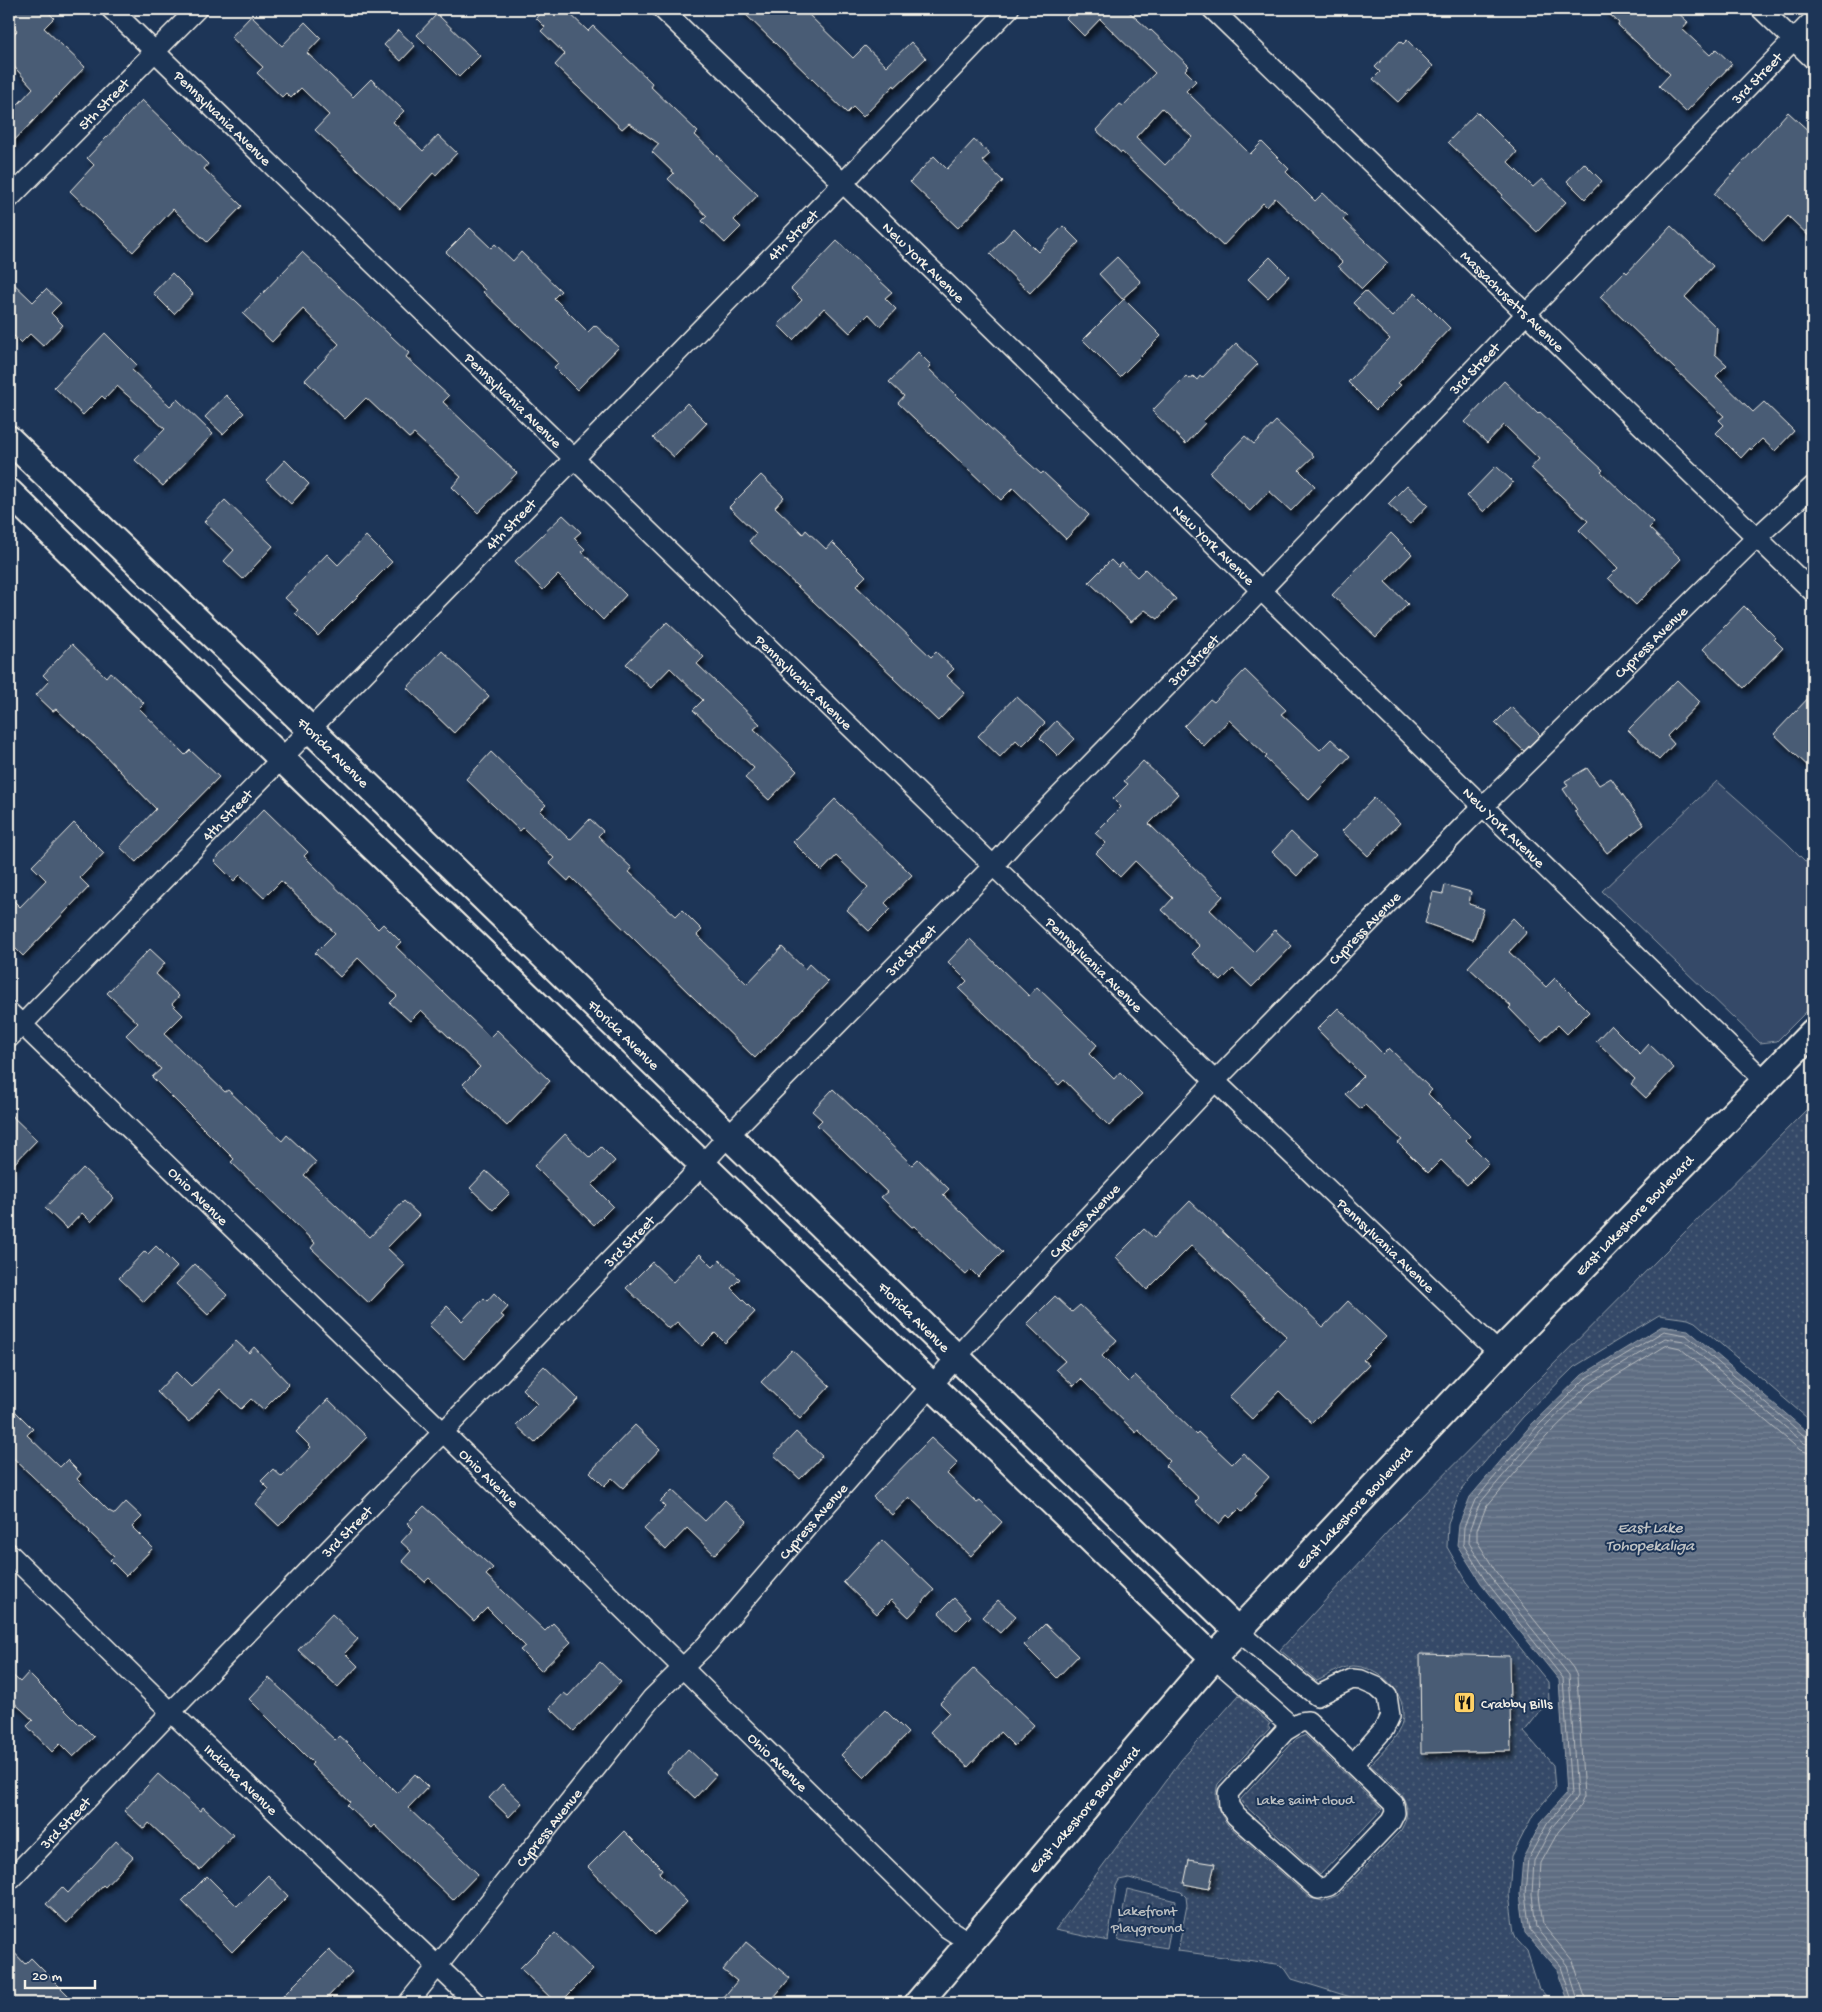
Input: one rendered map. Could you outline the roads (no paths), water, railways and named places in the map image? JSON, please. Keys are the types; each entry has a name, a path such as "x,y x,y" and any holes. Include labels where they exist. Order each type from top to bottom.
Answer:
{"main road":[{"name":"Florida Avenue","path":"9,439 1238,1631"},
{"path":"9,492 282,759 1214,1658"},
{"name":"East Lakeshore Boulevard","path":"918,2003 1238,1631 1499,1353 1813,1032"}],"street":[{"name":"Pennsylvania Avenue","path":"111,9 1215,1081 1499,1353"},
{"name":"5th Street","path":"9,199 197,9"},
{"name":"New York Avenue","path":"662,9 1764,1080"},
{"name":"4th Street","path":"13,1025 282,759 573,458 843,183 1009,9"},
{"name":"Massachusetts Avenue","path":"1212,9 1813,592"},
{"path":"1761,9 1813,60"},
{"name":"3rd Street","path":"9,1882 171,1712 689,1179 701,1163 994,865 1026,829 1813,20"},
{"name":"Cypress Avenue","path":"408,2003 652,1698 706,1645 808,1526 972,1341 1215,1081 1483,806 1757,537 1813,486"},
{"name":"Ohio Avenue","path":"13,1025 443,1432 947,1928 969,1942"},
{"name":"Indiana Avenue","path":"9,1553 171,1712 476,2003"},
{"path":"1238,1631 1317,1696"},
{"path":"1214,1658 1288,1723 1285,1731"},
{"path":"1308,1721 1317,1696 1352,1679 1361,1680 1377,1687 1386,1696 1390,1716 1384,1730 1352,1764"},
{"path":"1308,1721 1394,1804 1395,1813 1391,1821 1329,1886 1318,1889 1236,1816 1229,1806 1228,1793 1285,1731 1300,1722 1308,1721"}],"water":[{"name":"East Lake Tohopekaliga","path":"1662,1326 1688,1330 1813,1437 1813,2003 1569,2003 1557,1970 1525,1933 1520,1894 1523,1858 1542,1821 1566,1794 1559,1680 1481,1583 1457,1545 1459,1525 1470,1497 1532,1424 1582,1375"}],"place":[{"name":"Crabby Bills","path":"1465,1703"}],"park label":[{"name":"Lake saint cloud","path":"1305,1799"},
{"name":"Lakefront Playground","path":"1147,1918"}]}
